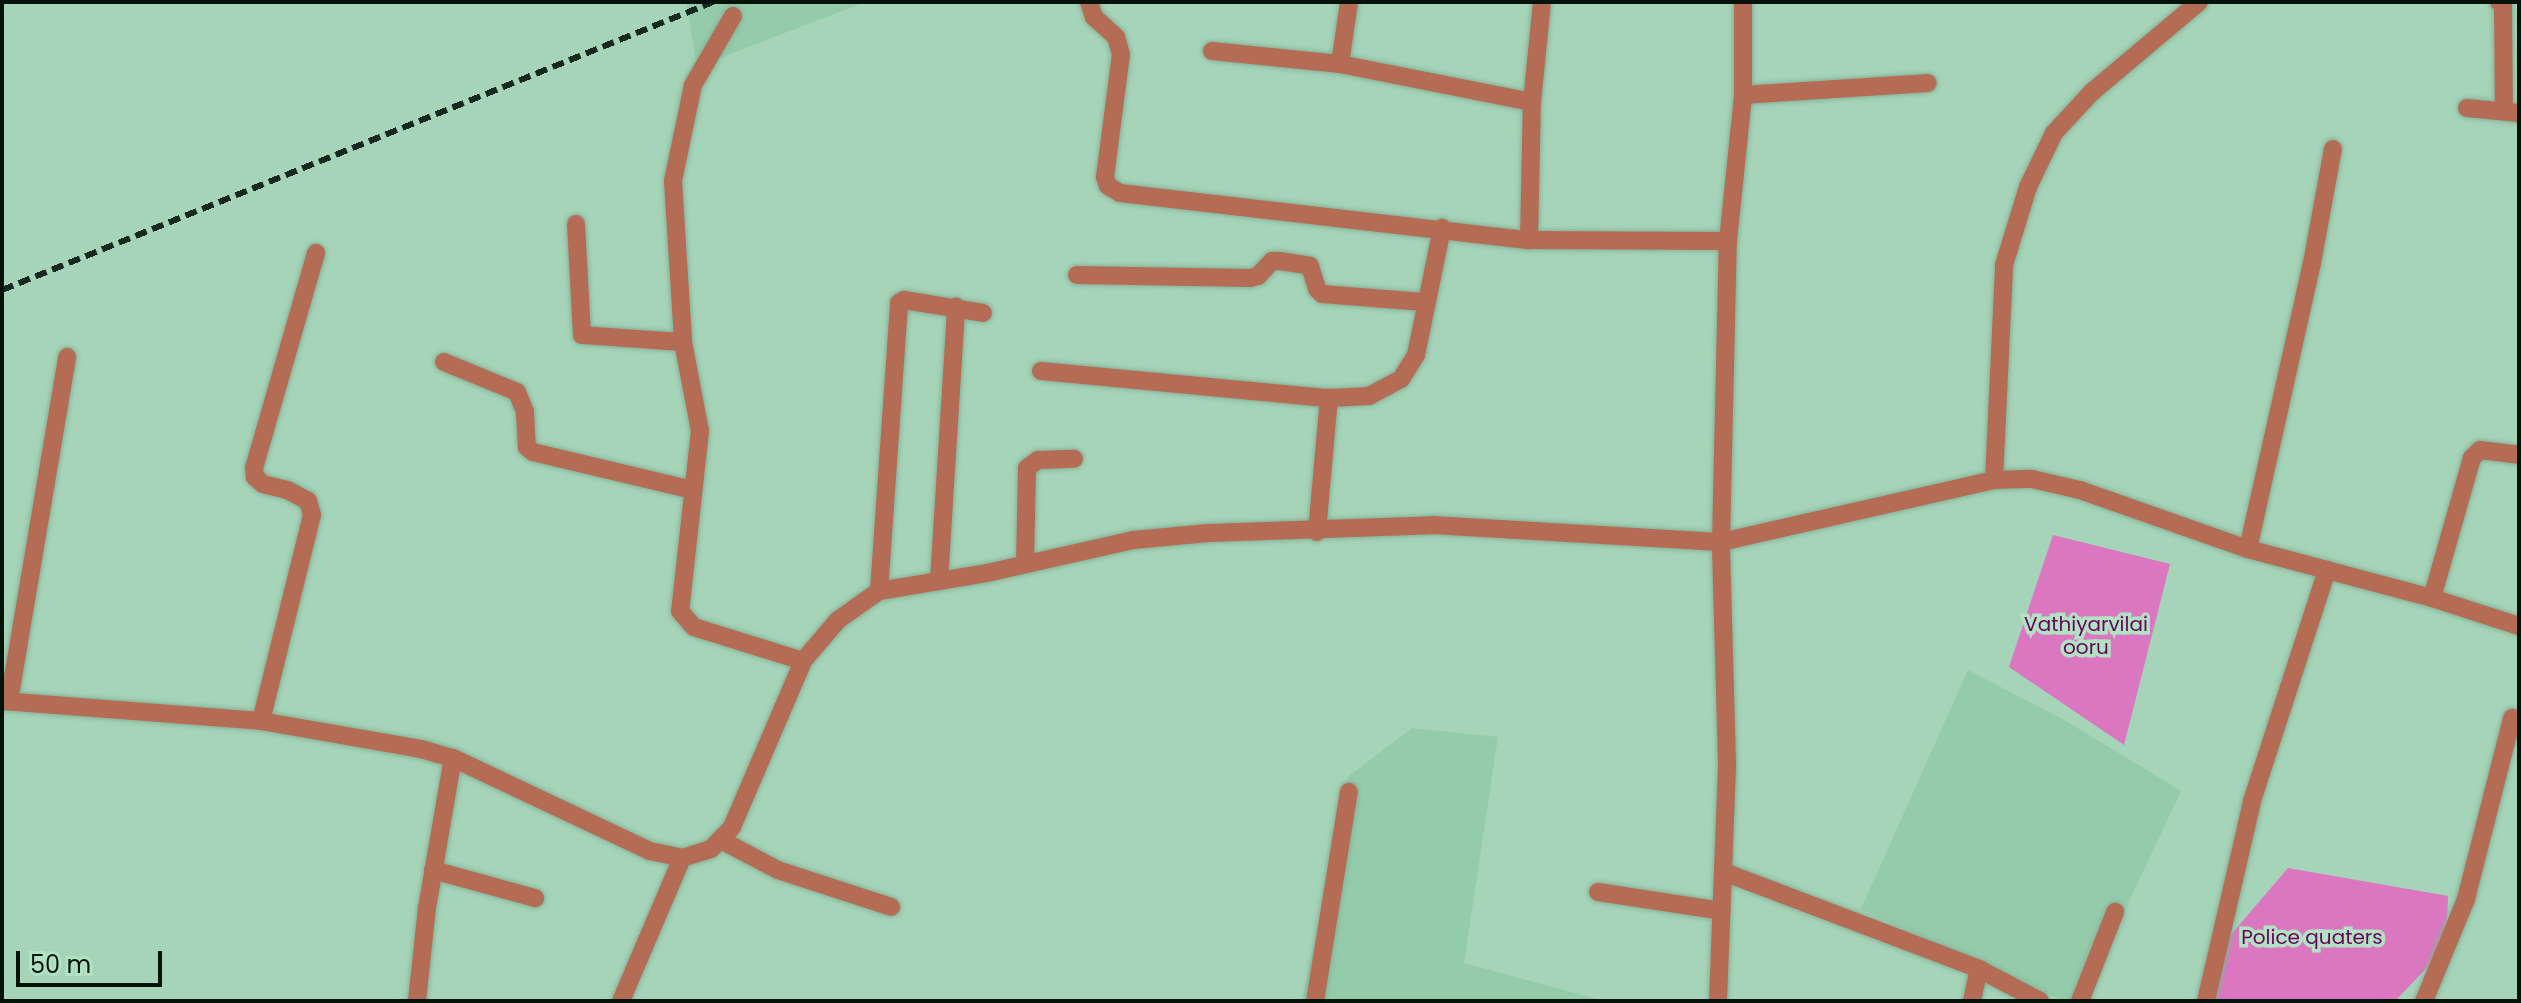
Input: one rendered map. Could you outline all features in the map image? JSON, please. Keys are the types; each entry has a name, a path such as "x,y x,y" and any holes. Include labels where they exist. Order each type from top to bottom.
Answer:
{"street":[{"path":"1089,2 1094,17 1116,37 1121,54 1105,177 1113,190 1529,240 1728,241"},
{"path":"1718,1001 1727,763 1721,542 1728,241 1743,95 1743,2"},
{"path":"1994,480 2004,265 2028,187 2054,133 2092,92 2199,2"},
{"path":"2467,108 2512,111 2503,3 2499,2"},
{"path":"1340,64 1349,5"},
{"path":"1529,240 1532,102 1541,12"},
{"path":"733,16 693,85 673,181 683,342 700,431 679,604 683,617 694,627 803,661"},
{"path":"1212,51 1340,64 1532,102"},
{"path":"1743,95 1928,83"},
{"path":"2248,549 2312,263 2333,149"},
{"path":"576,224 582,335 683,342"},
{"path":"1041,371 1329,398 1369,396 1401,379 1416,355 1424,302 1442,228"},
{"path":"261,721 312,515 308,501 287,490 263,484 255,477 254,468 316,253"},
{"path":"1077,275 1250,278 1258,276 1272,261 1280,261 1310,266 1317,289 1322,294 1424,302"},
{"path":"879,591 899,303 904,300 983,313"},
{"path":"939,581 956,307"},
{"path":"67,357 5,701 261,721 385,741 453,758 650,851 682,858 711,849 732,827 803,661 838,620 879,591 1133,540 1209,533 1317,532 1433,525 1721,542 1994,480 2032,479 2080,490 2248,549 2432,598 2519,626"},
{"path":"444,362 509,386 517,392 525,412 527,447 533,452 693,490"},
{"path":"1317,532 1329,398"},
{"path":"2432,598 2476,452 2519,455"},
{"path":"1025,564 1027,468 1038,460 1074,459"},
{"path":"2206,1001 2252,801 2327,570"},
{"path":"2424,1001 2466,899 2512,718"},
{"path":"417,1001 433,870 453,758"},
{"path":"1315,1001 1349,792"},
{"path":"721,840 791,875 891,907"},
{"path":"621,1001 682,858"},
{"path":"433,870 535,898"},
{"path":"1724,872 1979,969 2040,1001"},
{"path":"1598,892 1722,911"},
{"path":"2080,1001 2115,912"},
{"path":"1972,1001 1979,969"}],"shaded area":[{"path":"686,2 865,2 697,67"},
{"path":"1968,670 2066,721 2181,791 2082,1001 2064,1001 1861,909"},
{"path":"1412,728 1498,737 1464,963 1604,1001 1302,1001 1349,776"}],"green space":[{"name":"Vathiyarvilai ooru","path":"2053,535 2170,564 2124,745 2009,667"},
{"name":"Police quaters","path":"2288,868 2448,896 2446,948 2395,1001 2211,1001 2229,937"}],"railway":[{"path":"2,290 713,2"}]}
